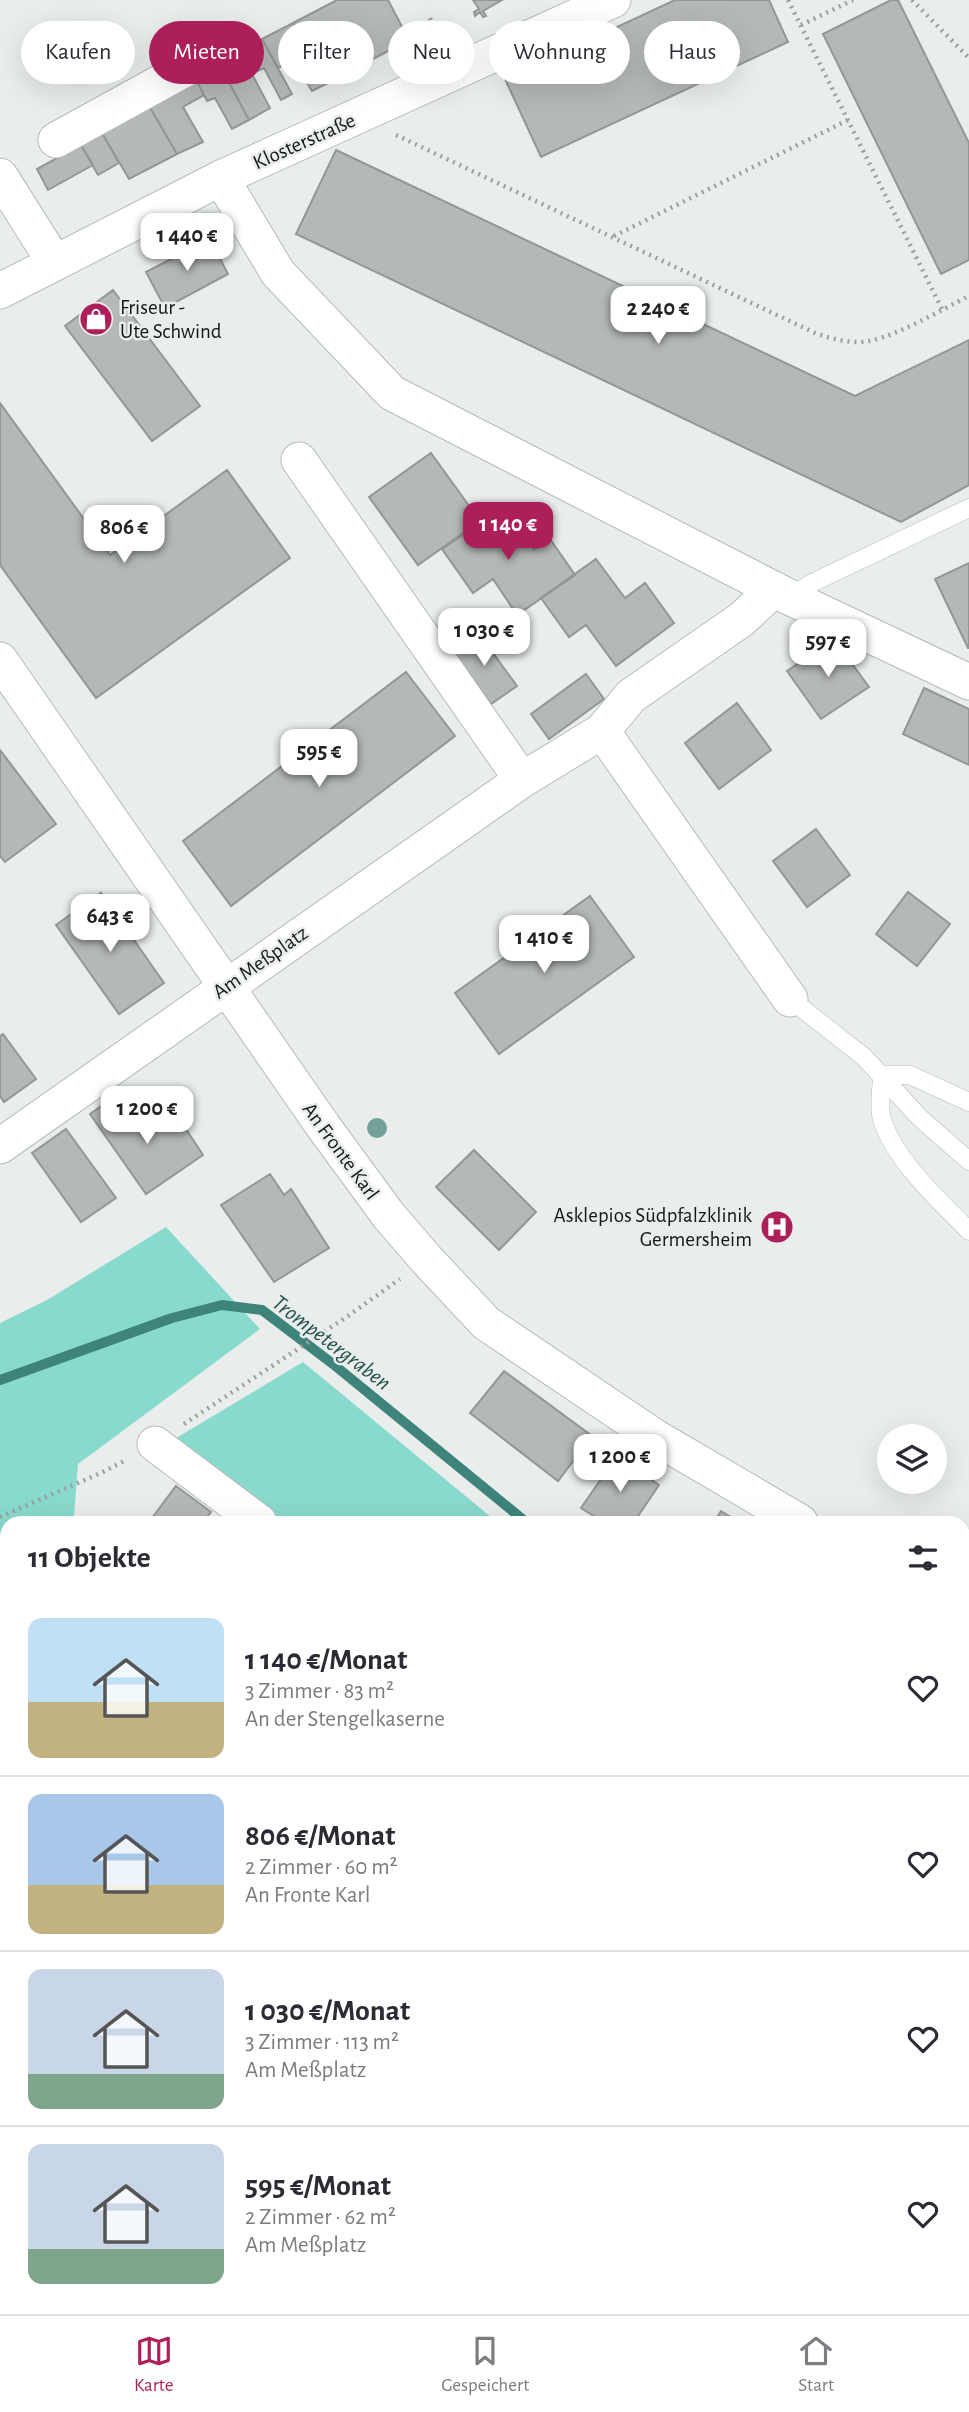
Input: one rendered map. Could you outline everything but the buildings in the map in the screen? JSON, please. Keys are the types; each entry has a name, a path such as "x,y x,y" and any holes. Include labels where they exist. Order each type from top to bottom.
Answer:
{"street":[{"name":"Klosterstraße","path":"0,291 221,178 613,0"},
{"path":"56,140 159,84"},
{"path":"0,176 55,263"},
{"path":"221,178 278,273 391,393 782,593 969,682"},
{"path":"299,460 522,780"},
{"name":"Am Meßplatz","path":"0,1146 522,780 602,731 631,696 782,593"},
{"name":"An Fronte Karl","path":"0,660 331,1137 389,1216 427,1260 486,1323 655,1437 790,1516"},
{"path":"602,731 790,999"},
{"path":"155,1444 251,1516"}],"lane":[{"path":"782,593 814,582 969,508"},
{"path":"790,999 863,1057 920,1118 969,1161"},
{"path":"882,1075 910,1075 969,1102"},
{"path":"882,1075 881,1116 889,1136 917,1174 969,1231"}],"path":[{"path":"788,0 942,309"},
{"path":"801,25 853,0"},
{"path":"912,0 969,58"},
{"path":"356,117 815,333 839,341 861,343 882,337 969,296"},
{"path":"613,236 848,120"},
{"path":"2,1516 103,1472 155,1444 427,1260"}],"green space":[{"path":"166,1227 260,1329 78,1464 74,1516 0,1516 0,1323 47,1300"},
{"path":"303,1362 490,1516 258,1516 168,1443"}],"waterway":[{"name":"Trompetergraben","path":"0,1380 172,1318 222,1305 262,1310 333,1364 519,1516"}],"place":[{"name":"Friseur - Ute Schwind","path":"96,319"},
{"name":"Asklepios Südpfalzklinik Germersheim","path":"777,1227"}]}
